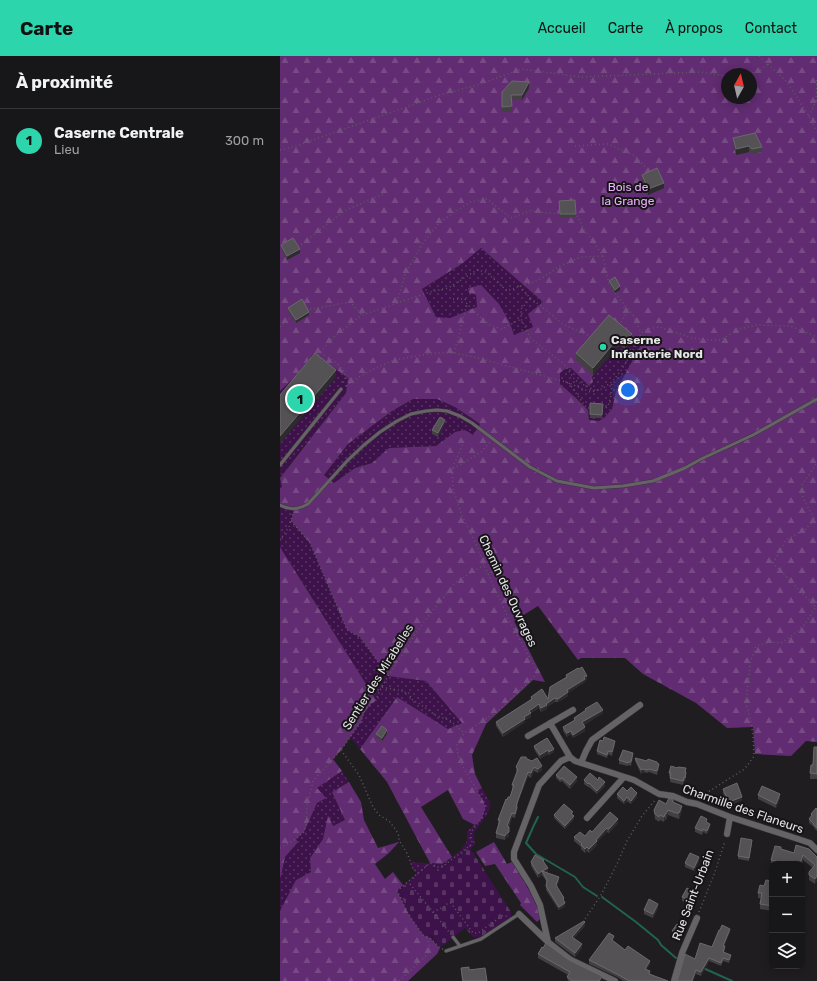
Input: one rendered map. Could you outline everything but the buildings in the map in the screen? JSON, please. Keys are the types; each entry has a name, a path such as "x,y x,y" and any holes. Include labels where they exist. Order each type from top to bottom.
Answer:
{"street":[{"path":"581,764 592,740 640,705"},
{"path":"528,736 573,710"},
{"path":"548,942 540,905 531,886 514,859 514,852 539,785 561,761 570,757 550,723"},
{"name":"Charmille des Flaneurs","path":"570,757 581,764 634,780 657,797 673,796 730,817 810,843 817,850"},
{"path":"587,818 624,777"},
{"path":"727,834 730,817"},
{"path":"519,914 548,942 571,960 615,981"},
{"name":"Rue Saint-Urbain","path":"674,981 682,953 697,918"}],"lane":[{"path":"280,466 341,389"},
{"path":"280,505 294,509 301,508 308,504 348,460 364,445 397,421 411,414 426,410 447,411 460,416 472,423 530,467 557,481 594,488 623,486 652,481 685,468 753,435 817,399"},
{"path":"446,951 481,939 519,914"},
{"path":"453,937 460,946"}],"path":[{"path":"759,56 788,82 817,132"},
{"path":"757,71 768,64"},
{"path":"280,150 293,147 440,95 477,85 522,69 581,77 699,72 721,75"},
{"path":"809,116 816,100 817,77"},
{"path":"575,146 608,144 635,156 653,175"},
{"path":"297,248 344,212 382,194"},
{"path":"397,303 406,272 423,243 440,222 470,202 487,199 510,218 530,211 565,214"},
{"path":"570,213 576,212 582,226 603,256 609,284 632,315 641,333"},
{"path":"316,357 334,337 362,314 430,292 448,288 477,270 486,272 507,291 542,278 560,266 581,257 603,256"},
{"path":"520,286 530,298 564,325 595,338"},
{"path":"530,298 521,309 521,319 531,339 564,364 575,380 596,391"},
{"path":"454,299 465,299 467,304 491,326 502,329 521,319"},
{"path":"306,310 350,302 362,314"},
{"path":"620,329 622,320 626,314 622,303"},
{"path":"454,353 467,304"},
{"path":"280,327 291,316"},
{"path":"341,389 364,374 394,360 434,353 454,353 478,358 569,383 590,392 602,389 612,382 622,369 638,342 641,333 648,329 659,327 693,338 720,340 739,329 757,325 790,326 817,337"},
{"path":"321,353 334,361 344,371 345,378 341,389"},
{"path":"599,408 606,408 609,404 612,382"},
{"path":"569,383 587,408 593,408"},
{"path":"452,469 481,452 492,439"},
{"path":"452,469 464,441"},
{"path":"697,804 703,795 748,766 754,756 752,729 746,702 750,664 756,646 770,642 781,643 793,636 804,625 816,607 773,563 786,540 804,530 815,520 803,498 802,485 817,463"},
{"name":"Chemin des Ouvrages","path":"452,469 453,489 462,516 476,544 510,622 538,673 498,711 464,733"},
{"path":"280,540 289,527 294,509"},
{"path":"291,522 310,543 347,630 360,638 388,676"},
{"name":"Sentier des Mirabelles","path":"280,848 296,839 304,832 306,825 307,805 313,781 342,750 361,722 364,712 370,704 376,700 388,676 415,634 457,581 484,565"},
{"path":"812,603 817,602"},
{"path":"382,687 396,689 410,694 411,699 435,716 451,721 464,733 457,744 458,755 463,767 484,802 485,808 482,818 471,832 472,843 442,867 437,867 430,863 397,891 409,915 423,935 430,938 440,948 446,951"},
{"path":"342,750 359,775 374,807 396,830 399,840 408,855 413,869 418,873"},
{"path":"582,924 617,864 627,841 642,816 657,797"},
{"name":"Rue Saint-Urbain","path":"697,918 715,872 727,834"},
{"path":"410,884 453,937"},
{"path":"433,912 451,903 473,933 478,933 502,916 511,915"},
{"path":"399,981 427,955 430,948 426,936"}],"green space":[{"name":"Bois de la Grange","path":"280,56 817,56 817,742 806,741 791,756 755,754 753,727 727,728 696,703 643,674 625,658 581,658 578,660 538,606 514,621 545,682 533,680 486,724 472,755 475,774 482,788 477,791 484,802 485,808 482,818 475,825 463,819 448,790 421,807 452,857 442,864 430,863 387,782 360,749 397,697 448,729 462,723 426,681 388,676 360,637 347,630 310,543 291,521 294,510 280,505 280,488 282,487 280,478 346,393 348,378 314,353 294,378 280,391","holes":["481,248 543,302 528,314 533,327 514,335 510,323 499,304 481,285 468,288 469,293 476,295 477,307 450,318 436,317 422,289 463,263","618,343 642,343 616,391 612,409 599,421 589,420 588,410 560,384 560,373 565,369 571,368 589,386 593,382 592,377","413,399 437,399 455,407 480,424 473,435 465,430 455,432 436,446 389,448 372,463 355,468 334,483 324,475 348,444 392,411"]},
{"path":"481,248 543,302 535,308 533,327 514,335 510,323 476,295 478,307 450,318 436,317 422,289 463,263"},
{"path":"618,342 633,344 643,343 616,391 612,409 599,421 589,420 588,410 560,384 559,373 565,369 571,368 589,386 593,382 592,377"},
{"path":"314,352 348,378 346,393 280,477 280,391 294,378"},
{"path":"413,399 437,399 455,407 480,424 473,435 444,441 436,446 389,448 372,463 355,468 334,483 324,475 348,444 392,411"},
{"path":"280,477 282,487 280,488"},
{"path":"280,505 294,509 291,522 310,543 347,630 360,637 388,676 426,681 462,723 448,729 397,697 360,749 350,737 359,725 367,709 376,700 280,547"},
{"path":"280,547 376,700 364,713 361,722 333,759 342,771 317,788 326,798 317,803 304,832 296,839 298,842 285,857 280,878"},
{"path":"342,771 349,782 332,792 345,820 333,826 328,816 323,839 310,858 311,872 296,881 280,911 280,878 285,857 298,842 296,839 304,832 317,803 316,788"},
{"path":"349,782 361,802 364,820 378,848 399,842 389,853 375,864 385,879 393,872 403,885 397,891 409,915 423,935 430,938 440,948 437,954 408,981 280,981 280,911 296,880 311,872 310,858 323,839 328,815 333,826 345,820 332,792"},
{"path":"482,788 490,806 481,824 473,833 475,845 437,874 430,865 399,890 412,917 440,947 430,938 423,935 409,915 397,891 417,873 413,869 410,862 442,864 461,850 467,841 467,831 482,818 477,791"},
{"path":"494,842 507,864 512,862 528,889 541,918 537,922 520,905 521,903 495,864 485,866 476,852"},
{"path":"470,848 511,912 511,918 480,937 473,937 465,928 441,947 432,936 425,934 411,916 399,890 430,865 437,874"}],"waterway":[{"path":"538,817 526,843 536,854 575,877 583,887 597,896"},
{"path":"602,897 658,940 661,945 676,958"},
{"path":"703,968 732,981"}],"place":[{"name":"Caserne Infanterie Nord","path":"603,347"},
{"name":"Caserne Centrale","path":"300,399"}]}
